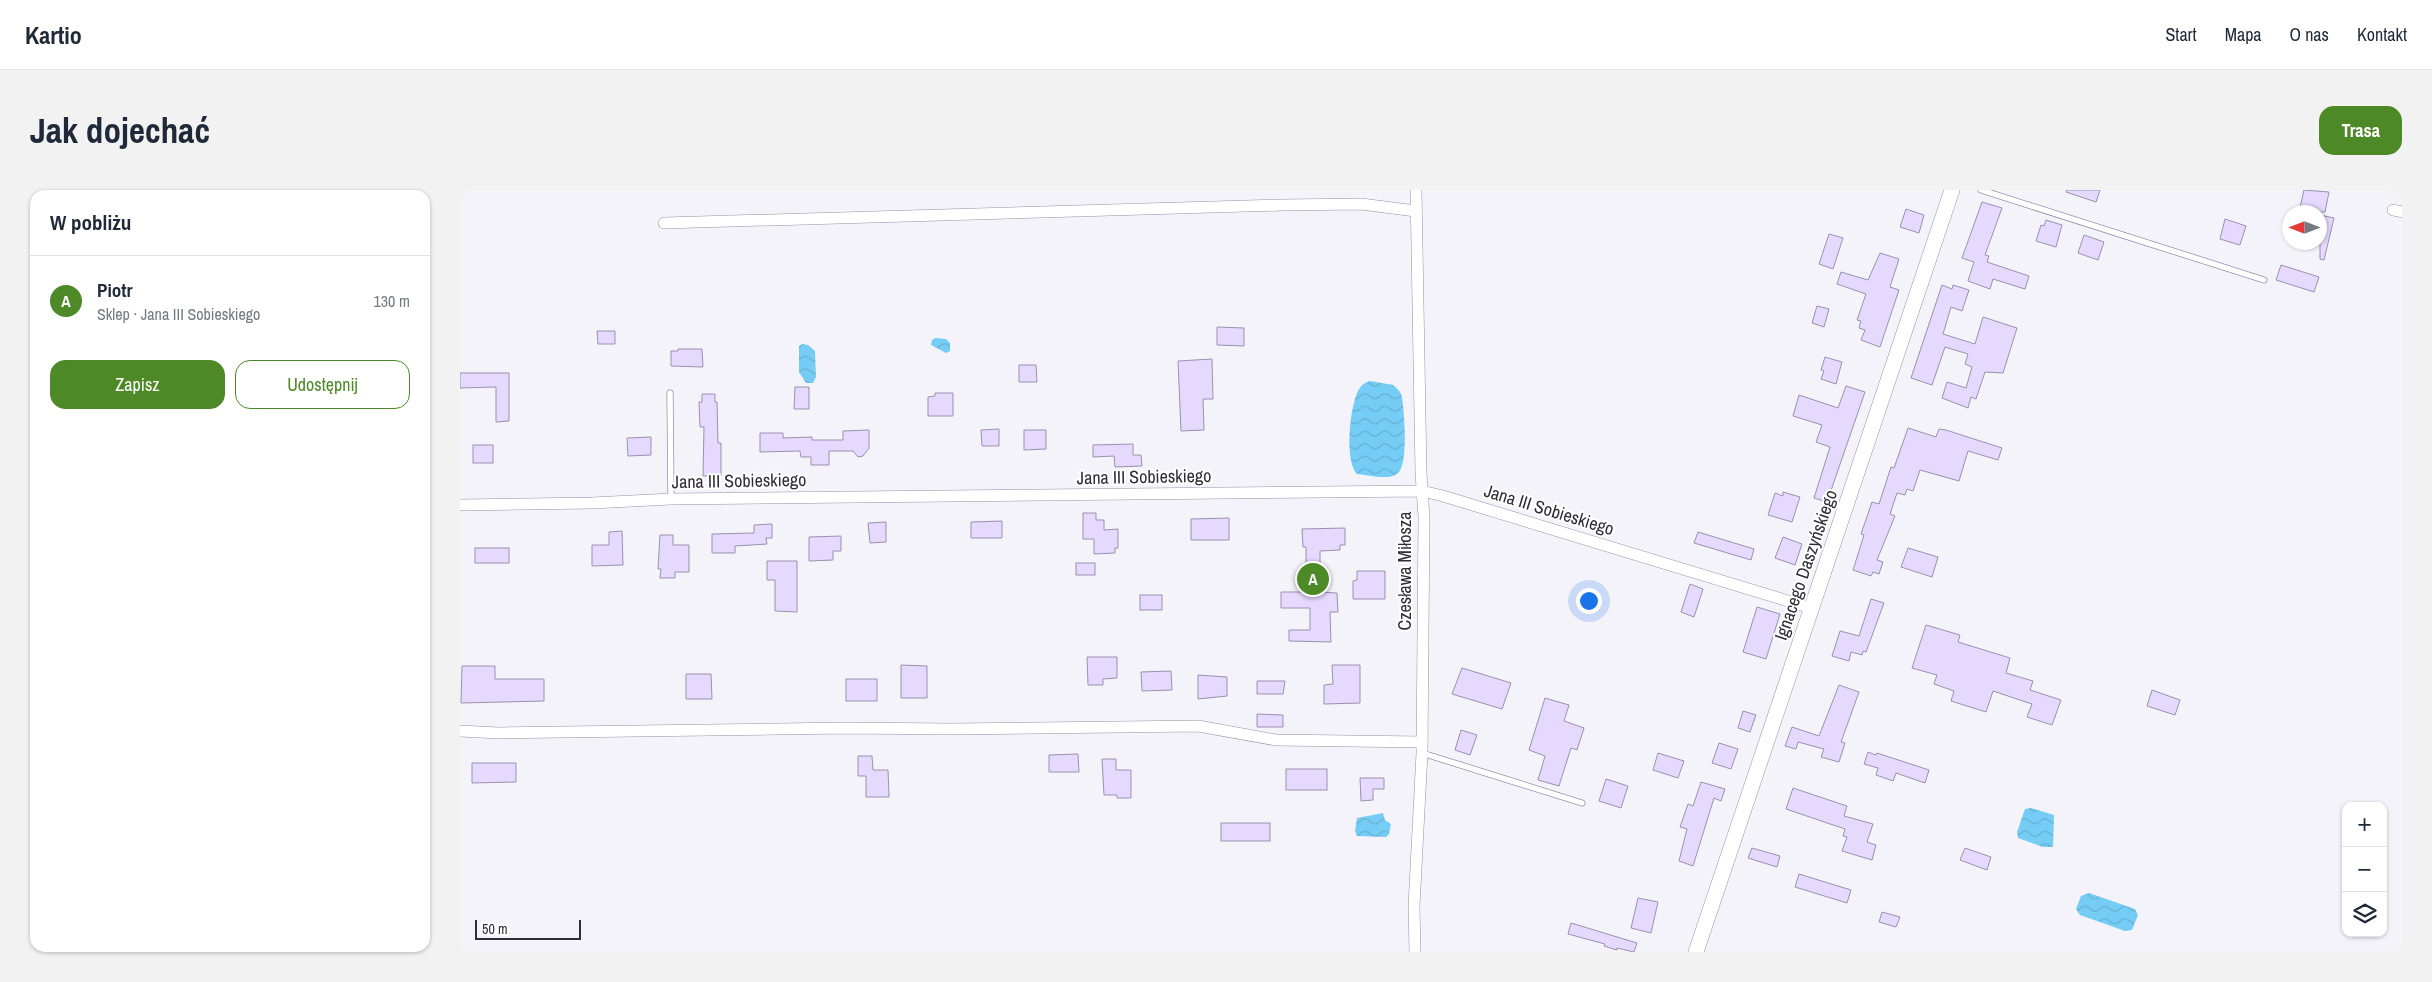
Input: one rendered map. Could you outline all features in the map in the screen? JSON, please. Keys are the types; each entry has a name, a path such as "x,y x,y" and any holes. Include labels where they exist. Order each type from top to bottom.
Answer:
{"street":[{"name":"Czesława Miłosza","path":"1415,952 1414,906 1422,747 1424,517 1416,190"},
{"name":"Ignacego Daszyńskiego","path":"1696,952 1952,190"},
{"path":"664,223 1283,205 1361,204 1416,211"},
{"name":"Jana III Sobieskiego","path":"460,505 592,504 672,499 1422,491 1811,608"},
{"path":"460,731 499,733 844,728 951,730 1198,726 1276,740 1422,747"}],"lane":[{"path":"1981,190 2264,280"},
{"path":"670,393 672,499"},
{"path":"1422,747 1582,803"}],"water":[{"path":"935,338 946,339 950,343 950,351 946,353 931,345 932,340"},
{"path":"802,344 808,345 815,351 816,377 813,383 806,383 799,372 799,346"},
{"path":"1370,381 1393,385 1399,390 1402,397 1405,437 1404,459 1398,473 1389,477 1357,474 1351,457 1349,446 1355,399 1360,387"},
{"path":"2031,808 2054,815 2053,847 2043,847 2018,838 2017,832 2025,809"},
{"path":"1383,813 1385,820 1391,824 1389,834 1386,837 1357,836 1355,831 1357,818"},
{"path":"2089,893 2135,909 2138,915 2132,930 2125,931 2080,915 2076,909 2081,896"}],"building":[{"path":"2067,190 2100,190 2096,202 2066,192"},
{"path":"2304,190 2329,192 2326,205 2301,205"},
{"path":"1982,202 2002,208 1985,255 1989,256 1987,262 2029,276 2025,289 1993,279 1990,289 1968,281 1974,262 1962,258"},
{"path":"1906,209 1924,215 1919,233 1900,227"},
{"path":"2327,216 2334,218 2327,247"},
{"path":"2225,219 2246,226 2240,245 2220,239"},
{"path":"2046,220 2062,225 2056,247 2036,241 2041,225 2044,226"},
{"path":"1829,234 1843,238 1833,269 1819,264"},
{"path":"2084,235 2104,242 2098,260 2078,253"},
{"path":"2320,250 2326,250 2324,260 2320,259"},
{"path":"1880,253 1899,259 1890,287 1899,290 1880,347 1861,340 1865,330 1859,328 1861,321 1857,320 1866,294 1837,284 1841,272 1868,280"},
{"path":"2281,265 2319,277 2314,292 2276,280"},
{"path":"1942,285 1952,289 1953,285 1969,290 1962,311 1951,307 1943,334 1975,344 1983,317 2017,328 2003,373 1985,372 1976,399 1971,397 1968,408 1942,398 1947,382 1966,388 1972,367 1965,364 1968,354 1945,347 1932,385 1911,378"},
{"path":"1817,306 1829,309 1824,327 1812,323"},
{"path":"1217,327 1244,328 1244,346 1217,345"},
{"path":"597,331 615,331 615,344 598,344"},
{"path":"678,349 702,349 703,367 671,366 671,351 678,351"},
{"path":"1825,357 1842,362 1836,384 1821,379 1824,371 1821,370"},
{"path":"1212,359 1213,399 1203,399 1204,430 1181,431 1178,361"},
{"path":"1019,365 1036,365 1037,382 1019,382"},
{"path":"460,373 509,373 509,421 496,422 496,387 460,388"},
{"path":"1846,386 1865,392 1827,502 1814,498 1830,447 1816,442 1822,425 1793,416 1799,395 1838,408"},
{"path":"795,387 809,387 809,409 794,409"},
{"path":"935,393 953,393 953,416 928,416 928,397 935,396"},
{"path":"702,394 715,394 715,402 717,402 718,443 721,443 721,476 703,476 704,427 700,427 699,402 702,402"},
{"path":"1908,428 1936,437 1939,429 1946,430 2002,448 1998,460 1968,451 1959,481 1920,470 1913,491 1907,489 1905,495 1897,493 1890,514 1895,516 1877,560 1883,562 1879,574 1873,572 1871,576 1853,570 1864,535 1861,534 1872,502 1879,504 1891,467 1894,468"},
{"path":"999,429 999,446 982,446 981,430"},
{"path":"869,430 869,448 863,456 858,457 853,451 829,451 829,465 811,465 811,457 801,457 800,451 760,452 760,433 783,433 783,438 812,437 812,440 843,440 843,431"},
{"path":"1024,430 1046,430 1046,449 1024,450"},
{"path":"651,437 651,455 628,456 627,438"},
{"path":"1133,444 1133,455 1141,455 1142,466 1115,467 1114,456 1093,457 1093,445"},
{"path":"473,445 493,445 493,463 473,463"},
{"path":"1783,492 1800,497 1792,522 1768,515 1775,493 1783,496"},
{"path":"1083,513 1096,513 1096,520 1104,520 1104,530 1118,529 1118,548 1115,548 1115,553 1094,554 1094,539 1083,539"},
{"path":"1229,518 1229,540 1191,540 1191,519"},
{"path":"1002,521 1002,538 971,538 971,522"},
{"path":"886,522 886,542 870,543 868,523"},
{"path":"772,524 772,538 766,538 767,544 735,546 735,553 712,553 712,534 754,533 754,525"},
{"path":"1345,528 1345,545 1340,545 1340,550 1320,551 1320,592 1337,593 1338,612 1330,612 1331,642 1289,641 1289,630 1310,630 1310,608 1281,608 1281,592 1306,592 1306,547 1303,547 1302,529"},
{"path":"622,531 623,565 592,566 592,545 609,545 609,532"},
{"path":"1698,532 1754,549 1751,560 1694,543"},
{"path":"660,535 673,535 673,545 689,545 689,572 675,572 675,578 660,578 661,569 658,569"},
{"path":"841,536 841,551 833,551 833,560 809,561 809,537"},
{"path":"1783,537 1802,544 1795,565 1775,558"},
{"path":"475,548 509,548 509,563 475,563"},
{"path":"1908,548 1938,557 1932,577 1901,567"},
{"path":"767,561 797,561 797,612 775,611 775,580 767,580"},
{"path":"1076,563 1095,563 1095,575 1076,575"},
{"path":"1357,571 1385,571 1385,599 1353,599 1353,581 1357,580"},
{"path":"1690,584 1703,589 1694,617 1681,612"},
{"path":"1140,595 1162,595 1162,610 1140,610"},
{"path":"1871,599 1884,603 1866,652 1863,651 1862,655 1851,652 1849,661 1832,656 1840,631 1859,636"},
{"path":"1757,607 1780,614 1766,659 1743,652"},
{"path":"1926,625 1960,635 1958,642 2010,658 2006,673 2033,681 2030,690 2061,700 2052,725 2027,717 2032,704 1993,691 1986,712 1951,701 1954,691 1934,684 1937,675 1912,668"},
{"path":"1087,657 1117,657 1117,678 1103,679 1103,685 1088,685"},
{"path":"901,665 927,666 927,698 901,698"},
{"path":"1332,665 1360,665 1360,703 1324,704 1324,685 1333,684"},
{"path":"462,666 495,666 495,679 544,679 544,701 461,703"},
{"path":"1462,668 1511,683 1502,709 1452,694"},
{"path":"1171,671 1172,690 1142,691 1141,672"},
{"path":"686,674 711,674 712,699 686,699"},
{"path":"1198,675 1227,677 1227,696 1198,699"},
{"path":"846,679 877,679 877,701 846,701"},
{"path":"1257,681 1285,681 1283,694 1257,694"},
{"path":"1839,685 1859,692 1841,742 1845,743 1839,762 1821,757 1824,749 1798,742 1796,749 1785,746 1792,727 1819,736"},
{"path":"2152,690 2180,700 2175,715 2147,706"},
{"path":"1545,698 1569,705 1564,721 1584,728 1577,750 1571,748 1559,786 1538,780 1545,756 1529,750"},
{"path":"1743,711 1756,715 1750,732 1738,728"},
{"path":"1257,714 1283,715 1283,727 1257,727"},
{"path":"1461,730 1477,735 1470,755 1455,750"},
{"path":"1719,743 1738,749 1731,769 1712,763"},
{"path":"1868,752 1876,755 1877,753 1929,770 1925,783 1896,773 1893,781 1876,775 1878,768 1864,764"},
{"path":"1658,753 1684,761 1678,778 1653,770"},
{"path":"1078,754 1079,772 1049,772 1049,755"},
{"path":"858,756 872,756 873,770 888,770 889,797 866,797 866,776 858,776"},
{"path":"1102,759 1116,759 1116,770 1131,770 1131,798 1117,798 1117,795 1104,795"},
{"path":"472,763 516,763 516,782 472,783"},
{"path":"1286,769 1327,769 1327,790 1286,790"},
{"path":"1360,778 1384,778 1384,789 1373,789 1373,800 1361,801"},
{"path":"1606,779 1628,786 1621,808 1599,801"},
{"path":"1701,782 1725,789 1721,801 1714,798 1693,866 1679,861 1687,829 1680,827 1688,804 1693,806"},
{"path":"1793,788 1847,806 1844,816 1873,824 1867,842 1876,845 1872,860 1842,851 1847,837 1843,836 1845,829 1786,809"},
{"path":"1221,823 1270,823 1270,841 1221,841"},
{"path":"1752,848 1780,856 1777,867 1748,858"},
{"path":"1965,848 1991,857 1987,870 1960,860"},
{"path":"1799,874 1851,890 1847,903 1795,887"},
{"path":"1638,898 1658,902 1651,933 1631,928"},
{"path":"1882,912 1900,917 1896,927 1879,922"},
{"path":"1571,923 1637,943 1634,952 1617,948 1617,950 1604,946 1605,944 1568,934"}],"place":[{"name":"Piotr","path":"1313,579"}]}
